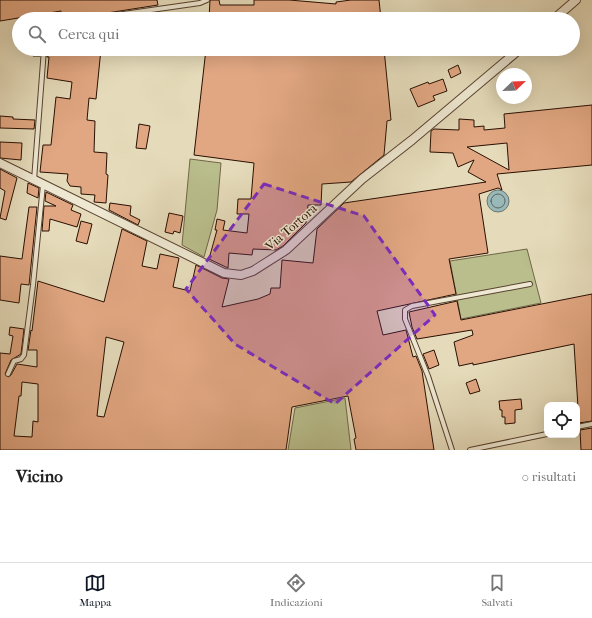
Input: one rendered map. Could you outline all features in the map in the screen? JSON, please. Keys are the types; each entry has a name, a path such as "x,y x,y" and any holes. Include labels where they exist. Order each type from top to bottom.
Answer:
{"street":[{"path":"562,12 576,0"},
{"name":"Via Tortora","path":"0,163 224,273 241,275 253,271 286,250 362,179 412,140 512,56"}],"lane":[{"path":"137,12 200,3 207,0"},
{"path":"34,180 43,56"},
{"path":"8,374 14,361 21,359 24,355 34,285 43,185"},
{"path":"452,450 428,376 405,319 405,310 412,306 530,284"},
{"path":"580,426 592,424"},
{"path":"470,450 544,435"}],"highlighted area":[{"path":"264,184 364,216 435,315 335,404 235,344 186,289"}],"green space":[{"path":"190,159 221,163 217,210 204,257 182,245"},
{"path":"527,249 541,303 461,319 450,261"},
{"path":"345,398 351,450 288,450 295,408"}],"water":[{"path":"498,190 506,193 509,201 506,209 498,212 490,209 487,201 490,193"}],"building":[{"path":"0,0 157,0 158,5 113,12 12,12 12,19 0,21"},
{"path":"210,0 219,0 220,5 254,5 254,0 289,0 336,4 336,2 351,0 379,0 380,12 209,12"},
{"path":"100,56 96,99 89,98 87,120 95,121 94,152 107,153 106,174 108,175 106,203 94,202 95,195 81,194 81,187 70,186 67,181 68,174 40,172 43,145 51,145 56,97 70,99 72,82 47,78 49,57 47,57"},
{"path":"205,56 385,56 391,120 387,121 384,155 351,182 322,184 321,205 308,205 306,223 283,246 276,250 253,249 252,255 229,253 228,268 209,259 217,230 215,230 217,219 225,221 223,230 247,233 249,214 237,214 238,199 251,199 254,163 194,155"},
{"path":"458,65 461,73 451,78 448,70"},
{"path":"443,79 447,91 433,96 435,100 418,107 410,89 428,82 429,84"},
{"path":"592,105 592,165 497,174 502,190 498,188 479,194 488,253 449,259 456,294 377,311 383,335 406,330 413,357 416,356 422,371 434,450 356,450 354,439 356,438 348,396 292,407 286,450 0,450 0,353 10,354 13,336 9,335 10,327 24,329 21,354 11,360 5,374 8,377 11,375 17,364 37,367 37,350 28,350 31,330 32,331 38,281 104,302 122,229 147,241 142,266 157,269 160,254 179,258 173,287 190,291 196,265 222,278 229,279 222,307 258,299 270,294 271,288 280,288 282,260 313,263 317,229 344,203 486,182 468,172 474,160 458,167 453,153 430,152 431,131 434,129 459,130 459,119 474,120 474,127 484,126 484,130 505,128 504,114","holes":["507,143 509,170 467,147","106,337 124,342 104,417 97,416","22,382 38,384 38,422 33,421 32,437 14,436 19,396 21,396"]},
{"path":"0,116 13,117 13,119 35,120 34,129 0,128"},
{"path":"139,124 150,126 146,149 136,148"},
{"path":"0,142 22,143 21,160 0,158"},
{"path":"0,169 17,178 6,220 0,218 5,191 0,188"},
{"path":"28,183 39,188 38,198 27,193"},
{"path":"46,192 73,205 71,210 81,214 77,227 50,219 49,231 42,231 44,206 56,206 45,201"},
{"path":"110,203 131,206 130,215 140,220 138,225 109,210"},
{"path":"29,207 37,207 29,285 21,284 19,303 0,300 0,256 22,259"},
{"path":"169,213 183,216 180,233 174,231 173,234 165,232"},
{"path":"81,221 92,224 87,244 76,241"},
{"path":"592,294 592,421 580,423 580,402 578,402 574,344 473,365 473,363 459,366 454,342 473,335 472,330 417,339 412,327 409,312 457,301 461,320"},
{"path":"434,350 439,365 429,369 423,354"},
{"path":"476,379 480,391 470,394 466,383"},
{"path":"521,399 522,409 515,410 515,423 505,424 505,417 502,417 502,410 500,410 499,401"},
{"path":"592,428 592,450 581,450 580,430"}]}
